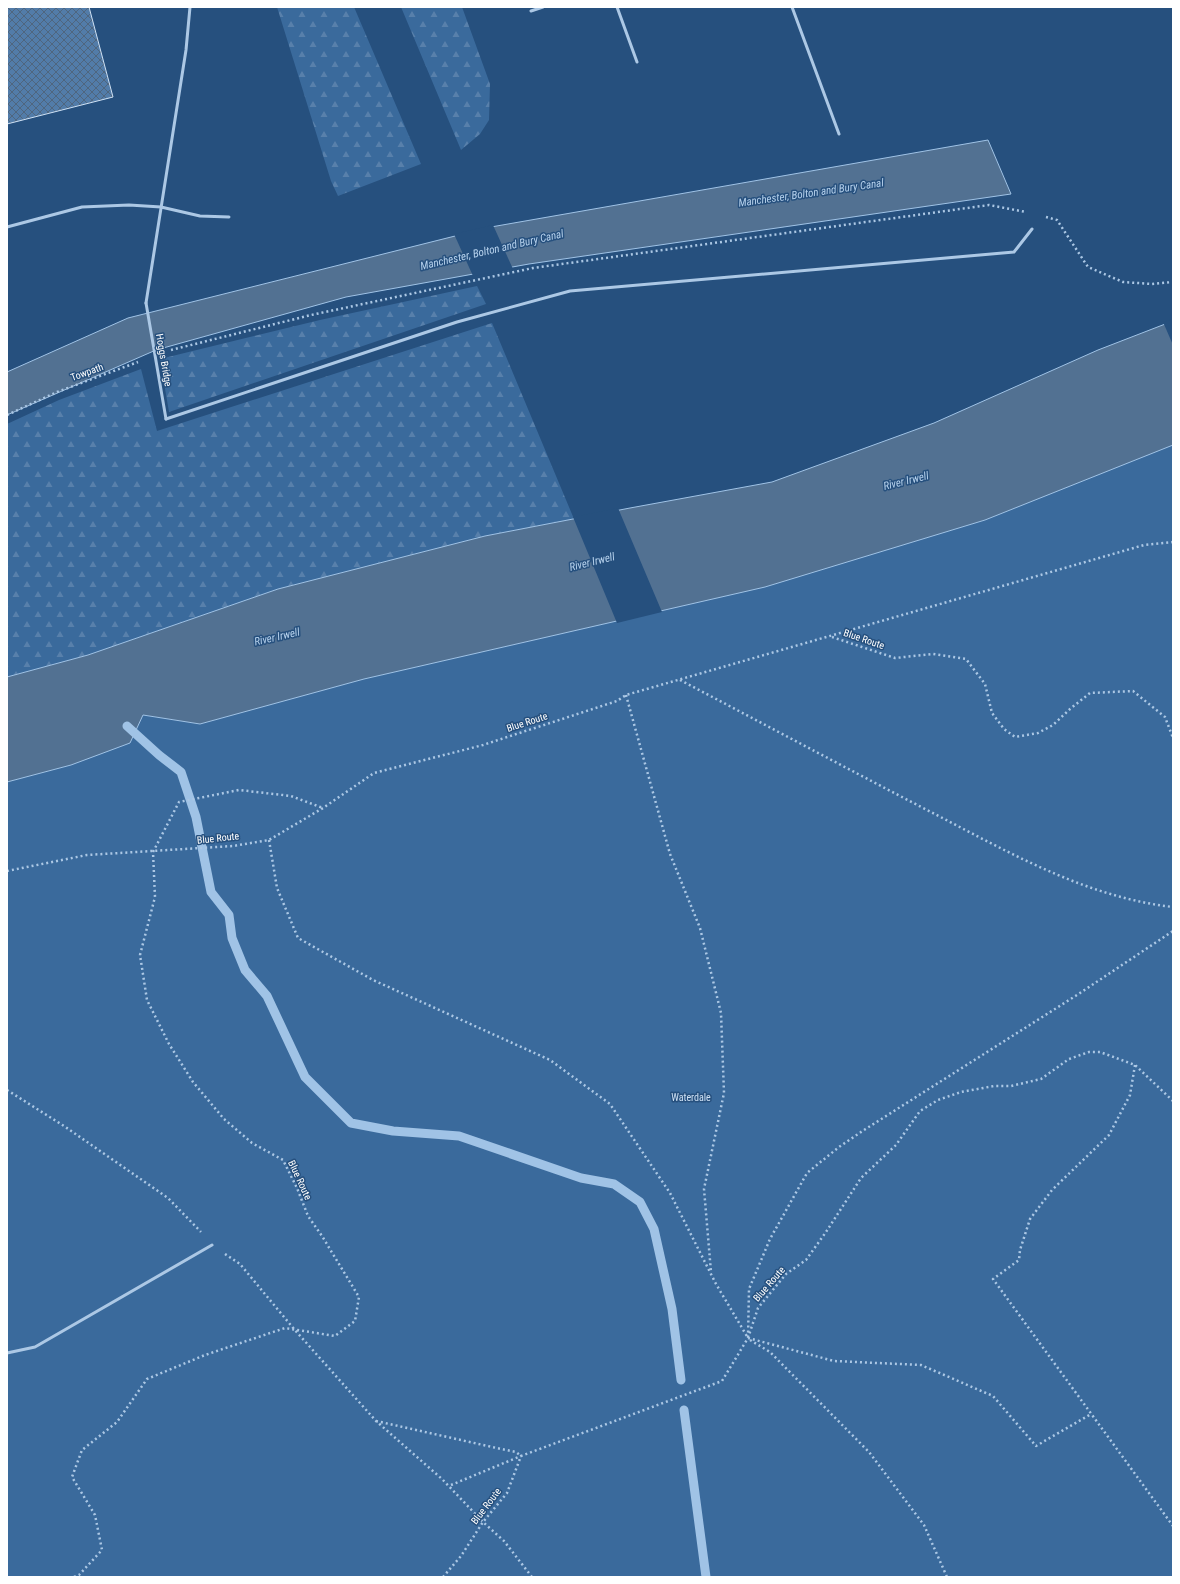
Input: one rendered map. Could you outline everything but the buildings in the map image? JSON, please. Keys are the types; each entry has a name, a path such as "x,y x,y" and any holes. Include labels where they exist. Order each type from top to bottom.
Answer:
{"lane":[{"name":"Hoggs Bridge","path":"190,7 186,50 146,303 166,419 457,322 570,291 1014,252 1032,229"},
{"path":"531,11 543,7"},
{"path":"617,7 637,62"},
{"path":"792,7 839,134"},
{"path":"7,227 82,207 129,204 161,206 200,216 229,217"},
{"path":"7,1353 35,1348 212,1245"}],"path":[{"path":"166,352 173,349"},
{"name":"Towpath","path":"7,415 57,392 144,360"},
{"path":"832,637 1144,545 1173,542"},
{"name":"Blue Route","path":"74,1577 79,1575 102,1550 96,1515 72,1477 82,1450 118,1422 147,1379 205,1355 285,1328 335,1336 355,1321 359,1297 308,1216 297,1188 283,1160 252,1143 224,1119 193,1082 169,1044 147,1000 140,955 155,897 153,852 233,846 270,840 323,808 374,773 483,745 610,703 626,695 832,637 895,658 933,654 966,659 985,684 992,713 1004,729 1015,737 1038,733 1053,725 1090,693 1133,691 1165,717 1173,738"},
{"path":"680,680 1027,862 1095,889 1155,905 1173,907"},
{"path":"626,695 670,854 700,928 721,1013 724,1093 704,1189 711,1274"},
{"path":"7,871 87,855 153,852 179,802 239,790 291,796 323,808"},
{"path":"270,840 277,888 298,938 373,980 550,1060 610,1104 670,1193 711,1274 748,1338 770,1352 868,1452 924,1525 947,1577"},
{"path":"748,1338 749,1289 770,1239 807,1173 839,1147 864,1130 1077,995 1173,931"},
{"name":"Blue Route","path":"443,1577 461,1556 482,1522 507,1493 521,1456 722,1381 748,1338 758,1308 786,1274 806,1260 861,1178 896,1145 920,1111 938,1100 961,1092 994,1086 1011,1086 1040,1079 1069,1059 1089,1052 1100,1052 1135,1064 1173,1101"},
{"path":"1135,1064 1130,1095 1109,1135 1052,1190 1030,1219 1018,1260 993,1279 1173,1526"},
{"path":"7,1090 64,1126 168,1198 212,1245 240,1264 294,1329 376,1421 442,1479 482,1522 504,1541 532,1577"},
{"path":"748,1338 834,1361 920,1365 993,1396 1036,1446 1091,1414"},
{"path":"376,1421 516,1452 521,1456 451,1485"}],"green space":[{"path":"277,7 354,7 421,164 338,196 331,181"},
{"path":"401,7 462,7 490,84 489,120 480,134 461,150"},
{"path":"477,286 486,304 169,412 160,359 320,320"},
{"path":"492,323 574,519 485,536 278,589 88,655 7,677 7,424 59,400 141,369 157,431"},
{"name":"Waterdale","path":"1173,444 1173,1577 7,1577 7,782 71,765 143,715 200,724 364,679 764,587 985,520"}],"water":[{"name":"Manchester, Bolton and Bury Canal","path":"988,140 1011,194 529,264 346,297 156,350 7,415 7,372 128,318 491,227"},
{"name":"River Irwell","path":"1173,321 1173,445 985,520 765,587 364,679 200,724 143,715 130,743 71,765 7,782 7,677 88,655 278,589 485,536 772,482 934,423 1098,350"}],"pier":[{"path":"493,225 513,269 473,276 454,234"},
{"path":"1173,319 1173,345 1163,322"},
{"path":"618,508 662,612 617,623 573,517"}],"waterway":[{"path":"127,726 159,755 181,772 196,817 211,892 229,915 232,938 245,970 267,996 305,1077 351,1123 393,1131 459,1136 581,1178 614,1184 640,1202 654,1229 672,1309 681,1380"},
{"path":"684,1410 706,1577"}]}
